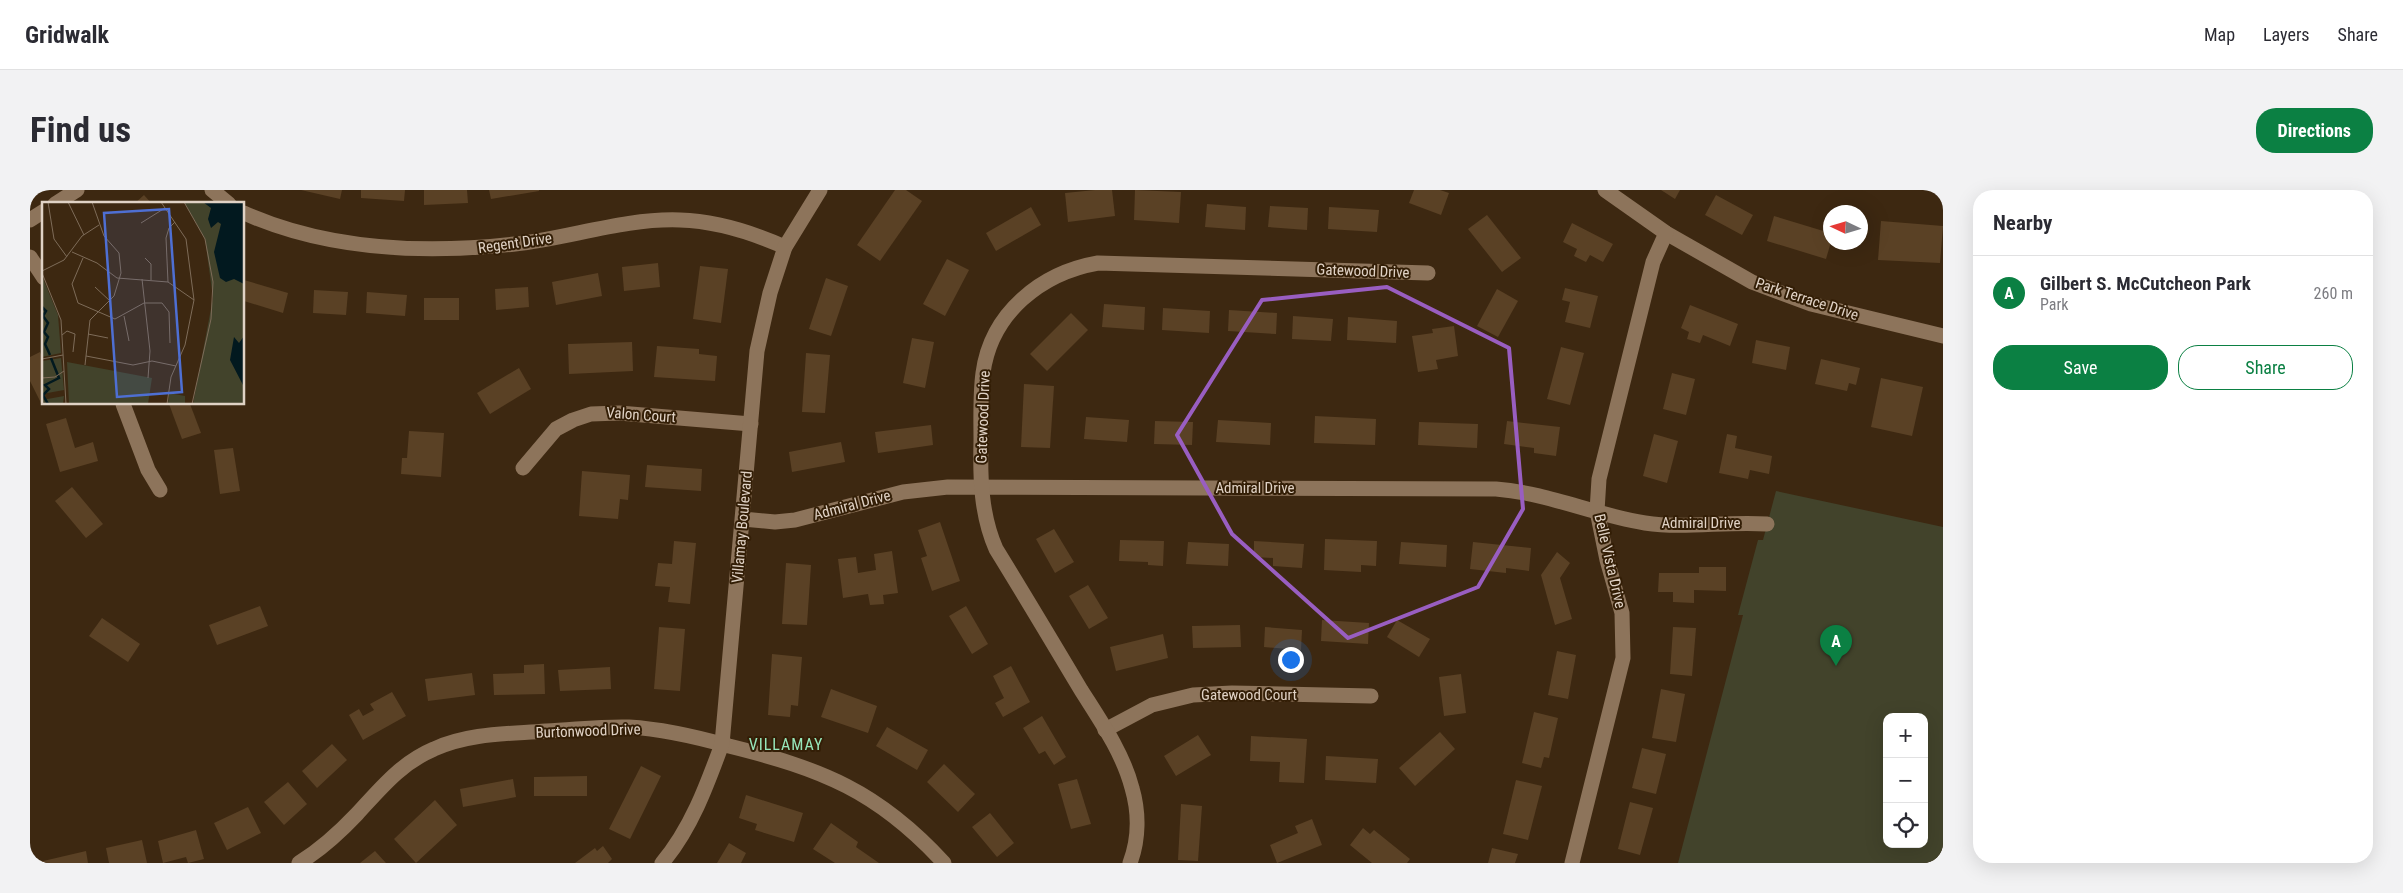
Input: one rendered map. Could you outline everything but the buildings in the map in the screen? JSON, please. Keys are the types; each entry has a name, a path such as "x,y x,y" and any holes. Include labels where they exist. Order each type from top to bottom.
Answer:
{"street":[{"path":"58,202 77,190"},
{"path":"212,190 227,202"},
{"name":"Villamay Boulevard","path":"662,863 679,840 701,799 722,744 751,424 762,325 785,247 820,190"},
{"name":"Park Terrace Drive","path":"1606,190 1666,233 1725,268 1780,294 1862,318 1943,336"},
{"path":"30,220 42,212"},
{"name":"Regent Drive","path":"245,213 266,223 300,232 356,243 398,248 468,249 517,244 639,222 679,220 731,227 785,247"},
{"name":"Belle Vista Drive","path":"1572,863 1623,658 1622,613 1607,560 1597,510 1602,460 1653,262 1666,233"},
{"path":"30,257 42,275"},
{"name":"Gatewood Drive","path":"1130,863 1137,829 1135,797 1124,767 1105,730 996,549 985,519 982,486 981,390 987,353 998,329 1014,308 1033,289 1056,275 1084,266 1115,262 1428,273"},
{"path":"123,405 148,470 160,490"},
{"name":"Valon Court","path":"523,468 556,429 573,420 591,414 619,413 751,424"},
{"name":"Admiral Drive","path":"743,519 775,522 795,520 903,492 948,487 982,486 1496,489 1540,494 1620,518 1681,526 1767,524"},
{"name":"Gatewood Court","path":"1105,730 1152,705 1193,695 1232,693 1371,696"},
{"name":"Burtonwood Drive","path":"300,863 323,846 356,816 384,783 403,766 434,749 450,743 495,735 629,727 666,731 722,744 807,767 840,781 869,798 900,820 944,863"}],"highlighted area":[{"path":"1387,287 1509,348 1523,509 1478,587 1348,638 1232,534 1177,435 1262,300"}],"green space":[{"path":"1776,491 1943,527 1943,863 1678,863 1743,615 1738,615 1758,540 1763,540"}],"place":[{"name":"Gilbert S. McCutcheon Park","path":"1836,666"}],"district":[{"name":"VILLAMAY","path":"786,744"}]}
